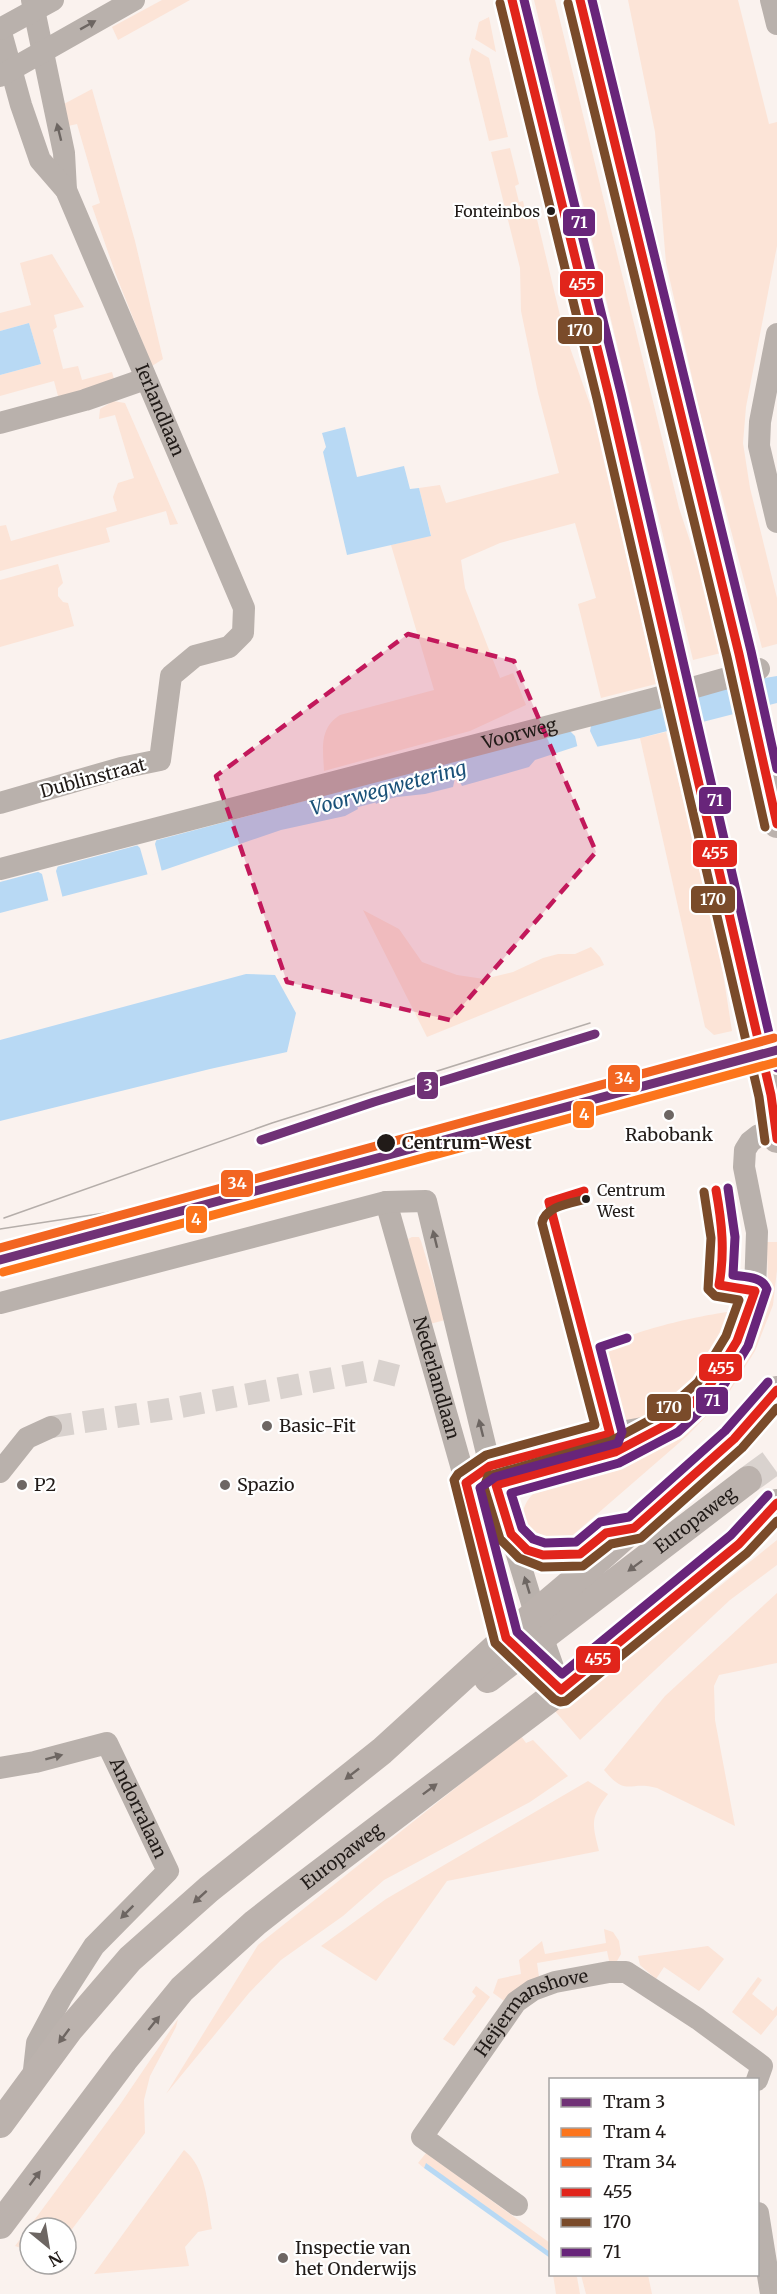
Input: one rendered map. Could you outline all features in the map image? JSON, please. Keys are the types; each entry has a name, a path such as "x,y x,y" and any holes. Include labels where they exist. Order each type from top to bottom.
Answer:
{"main road":[{"path":"512,0 774,1101 771,1136"},
{"path":"580,0 749,661 761,756 777,824"},
{"path":"761,756 777,780"},
{"path":"526,1635 634,1528 734,1439 777,1390"},
{"name":"Europaweg","path":"0,2124 69,2030 130,1959 209,1888 526,1635 748,1480"},
{"path":"739,1544 777,1503"},
{"path":"739,1544 762,1535 777,1524"},
{"name":"Europaweg","path":"0,2225 124,2060 182,1989 255,1923 561,1690 739,1544"}],"street":[{"path":"5,73 134,0"},
{"path":"771,0 777,24"},
{"path":"0,29 40,3"},
{"name":"Ierlandlaan","path":"40,3 43,52 64,153 66,190"},
{"name":"Ierlandlaan","path":"0,29 5,73 40,160 66,190 244,608 243,633"},
{"path":"777,334 760,422 759,446 777,522"},
{"path":"0,423 85,400 146,379"},
{"name":"Dublinstraat","path":"0,803 122,768 160,760 171,676 195,656 229,647 243,633"},
{"name":"Voorweg","path":"0,869 653,699 749,661"},
{"path":"465,1483 493,1475 615,1452 670,1424 707,1390 737,1341 755,1291 757,1232 743,1158 750,1142 771,1136"},
{"name":"Nederlandlaan","path":"0,1303 386,1202 426,1201 493,1475 512,1534 526,1635"},
{"name":"Nederlandlaan","path":"386,1202 465,1483 526,1635 561,1690"},
{"path":"0,1472 27,1437 51,1427"},
{"path":"512,1534 527,1550 543,1555 560,1555 580,1554 606,1533 634,1528"},
{"name":"Andorralaan","path":"0,1768 35,1762 107,1743 168,1870 94,1946 62,1996 37,2043 33,2079"},
{"name":"Heijermanshove","path":"518,2205 422,2137 516,2002 532,1990 555,1982 609,1972 626,1972 641,1979 762,2066 757,2078"},
{"path":"759,2219 771,2294"}],"highlighted area":[{"path":"408,634 514,661 596,852 450,1020 287,982 216,776"}],"shaded area":[{"path":"162,0 190,0 118,40 112,27"},
{"path":"534,0 555,0 679,508 708,595 721,653 693,660"},
{"path":"628,0 738,0 769,124 777,122 777,246 746,407 743,443 750,488 777,598 777,644 762,648 701,417 666,263 655,132"},
{"path":"489,17 496,52 475,39 479,22"},
{"path":"472,48 489,58 508,137 489,141 469,59"},
{"path":"92,89 135,241 163,359 152,366 92,206 100,203 77,124 68,126 62,105"},
{"path":"510,148 519,184 515,186 519,202 523,201 527,217 536,215 563,328 592,410 656,684 601,698 578,604 596,598 575,523 500,543 461,560 465,588 500,678 513,673 526,705 470,731 324,771 325,733 333,720 340,715 434,690 391,545 431,535 419,488 440,485 446,503 559,473 538,393 521,311 520,268 491,152"},
{"path":"52,254 84,307 54,315 57,327 53,330 63,369 78,366 82,380 112,372 114,379 96,393 58,396 54,381 0,396 0,375 41,364 29,323 0,331 0,313 31,305 20,263"},
{"path":"113,401 125,403 178,524 170,525 166,511 106,528 110,542 0,571 0,526 6,525 11,541 117,511 113,497 118,483 134,478 115,415 99,419 100,409"},
{"path":"58,564 63,583 58,588 58,596 63,602 68,603 74,626 0,647 0,580"},
{"path":"666,732 717,935 732,1031 714,1035 705,1027 640,738"},
{"path":"363,910 399,929 422,962 457,975 484,979 513,972 543,958 558,954 575,954 591,947 604,965 427,1037"},
{"path":"419,1237 421,1241 445,1320 430,1324 408,1239"},
{"path":"767,1242 777,1242 773,1305 755,1351 728,1394 687,1436 566,1541 548,1545 538,1541 525,1529 522,1518 529,1498 540,1488 571,1475 636,1458 684,1431 710,1406 745,1354 762,1318 768,1280"},
{"path":"727,1312 730,1316 724,1338 691,1386 657,1415 624,1424 615,1419 605,1364 608,1350 615,1343 644,1331"},
{"path":"777,1540 777,1565 730,1600 580,1740 554,1710 695,1606"},
{"path":"777,1593 777,1663 719,1675 714,1686 715,1720 735,1826 657,1788 618,1784 604,1770 665,1696"},
{"path":"521,1736 526,1743 533,1740 568,1776 530,1802 384,1880 343,1916 281,1960 249,1993 166,2094 258,1945"},
{"path":"588,1781 608,1794 598,1809 594,1821 599,1851 447,1881 376,1981 321,1946 386,1899"},
{"path":"604,1929 613,1932 619,1941 621,1954 617,1961 610,1965 607,1951 537,1963 539,1977 507,2003 493,1993 498,1979 521,1974 519,1960 542,1941 545,1954 606,1943"},
{"path":"708,1946 724,1959 699,1991 664,1967 656,1979 640,1965 638,1956"},
{"path":"758,1977 762,1980 752,1994 773,2011 777,2006 777,2015 761,2035 732,2012"},
{"path":"476,1986 490,1997 454,2046 443,2039 476,1996 472,1992"},
{"path":"178,2019 150,2076 144,2100 145,2133 78,2221 78,2216 37,2216 119,2106"},
{"path":"184,2150 197,2166 201,2176 212,2229 198,2232 185,2247 189,2266 94,2274"},
{"path":"426,2153 549,2242 549,2251 426,2164 424,2168 418,2163"},
{"path":"553,2276 577,2277 580,2294 556,2294"},
{"path":"581,2276 648,2276 652,2294 586,2294"}],"water":[{"path":"29,323 41,364 0,375 0,331"},
{"path":"345,427 357,477 404,466 410,489 419,488 431,536 347,555 323,452 326,447 322,433"},
{"path":"777,676 777,703 640,738 596,747 593,741 535,760 529,767 462,786 457,776 453,787 425,794 388,798 376,804 370,787 371,782 729,684"},
{"path":"349,789 358,809 345,816 281,830 164,870 0,913 0,882"},
{"path":"246,974 275,975 296,1013 287,1052 0,1121 0,1040"},
{"path":"426,2163 549,2251 549,2257 424,2168"}],"pier":[{"path":"592,721 590,731 598,748 594,749 592,744 578,749 575,736 566,727"},
{"path":"157,838 155,844 162,872 148,876 140,848 135,843"},
{"path":"59,863 56,871 63,899 49,903 42,874 35,870"}],"waterway":[{"name":"Voorwegwetering","path":"323,804 403,783"}],"tunnel":[{"path":"51,1427 170,1409 375,1370 406,1378"},
{"path":"748,1480 777,1459"}],"tram line":[{"path":"4,1218 272,1123 590,1023"},
{"name":"3","path":"261,1140 374,1102 595,1034"},
{"name":"34","path":"0,1248 774,1038"},
{"name":"3","path":"0,1260 777,1050"},
{"name":"4","path":"3,1272 777,1062"},
{"path":"0,1229 105,1213 180,1198"},
{"path":"0,1244 107,1228 188,1210"}],"transit line":[{"name":"455","path":"512,0 609,396 771,1095 777,1139"},
{"name":"71","path":"524,0 621,393 777,1068"},
{"name":"455","path":"580,0 739,654 777,824"},
{"name":"71","path":"592,0 751,651 777,769"},
{"name":"170","path":"500,3 597,399 759,1097 765,1141"},
{"name":"170","path":"568,3 727,657 765,827"},
{"name":"71","path":"728,1188 735,1237 733,1275 757,1279 767,1289 748,1346 717,1396 678,1432 619,1463 511,1493 522,1528 533,1539 545,1543 576,1542 600,1522 629,1517 725,1431 768,1382"},
{"name":"455","path":"716,1190 722,1238 719,1285 755,1291 737,1341 707,1390 670,1423 615,1452 496,1485 511,1534 527,1550 543,1555 580,1554 606,1533 634,1528 734,1439 777,1390"},
{"name":"455","path":"584,1191 549,1202 610,1434 490,1466 466,1483 506,1638 561,1690 739,1544 777,1503"},
{"name":"170","path":"704,1192 711,1238 708,1289 715,1296 739,1300 726,1336 698,1382 663,1413 611,1441 488,1476 484,1487 500,1539 519,1558 542,1567 583,1566 611,1544 641,1538 742,1448 777,1408"},
{"name":"170","path":"586,1199 554,1209 544,1217 542,1223 595,1425 486,1455 458,1474 454,1480 495,1643 554,1699 560,1702 566,1701 747,1553 777,1521"},
{"name":"71","path":"627,1338 600,1347 622,1432 618,1443 495,1477 480,1488 517,1632 562,1674 731,1535 768,1495"}],"place":[{"name":"Fonteinbos","path":"551,211"},
{"name":"Rabobank","path":"669,1115"},
{"name":"Centrum-West","path":"386,1143"},
{"name":"Centrum West","path":"586,1199"},
{"name":"Basic-Fit","path":"267,1426"},
{"name":"P2","path":"22,1485"},
{"name":"Spazio","path":"225,1485"},
{"name":"Inspectie van het Onderwijs","path":"283,2258"}]}
